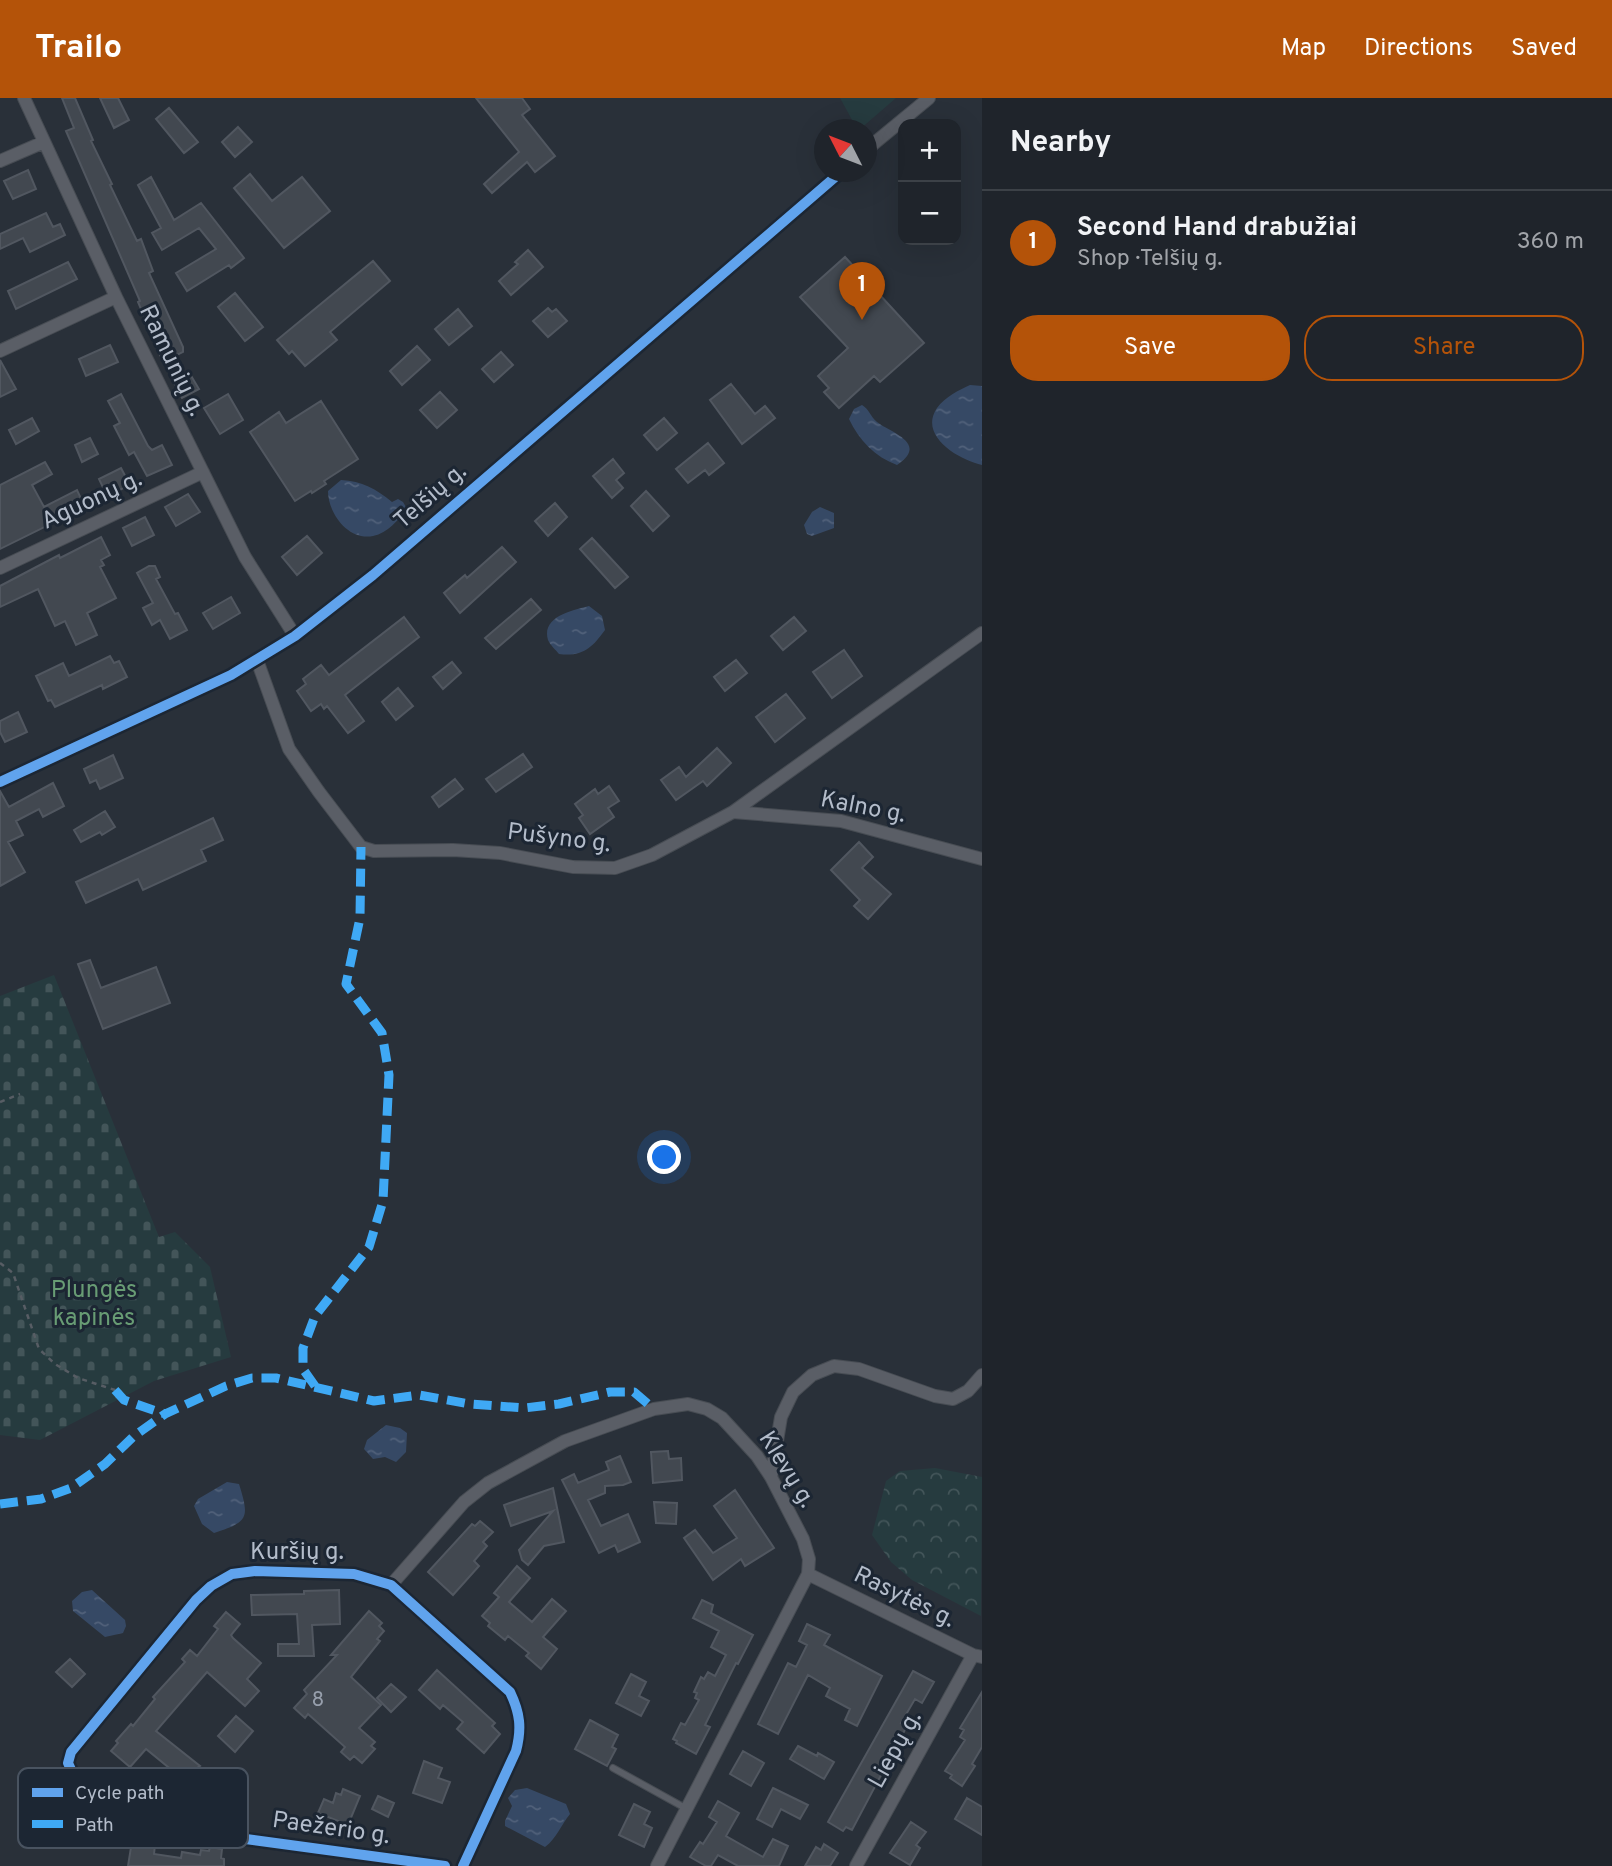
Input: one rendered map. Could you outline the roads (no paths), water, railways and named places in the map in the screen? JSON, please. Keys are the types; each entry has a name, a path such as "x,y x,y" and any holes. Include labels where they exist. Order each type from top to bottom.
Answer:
{"street":[{"name":"Ramunių g.","path":"24,98 116,297 245,557 295,636"},
{"path":"877,141 929,98"},
{"path":"0,161 44,142"},
{"name":"Telšių g.","path":"0,782 231,675 295,636 373,575 829,182"},
{"path":"0,351 116,297"},
{"name":"Aguonų g.","path":"0,568 203,472"},
{"name":"Pušyno g.","path":"257,660 289,749 361,847 374,851 453,850 500,853 573,867 615,868 652,855 733,812 982,633"},
{"name":"Kalno g.","path":"733,812 841,821 982,859"},
{"path":"771,1476 781,1417 793,1392 812,1375 834,1366 859,1368 935,1396 953,1399 968,1391 982,1375"},
{"name":"Klevų g.","path":"391,1585 475,1491 565,1441 654,1409 688,1404 707,1409 722,1418 738,1433 771,1476 803,1539 809,1559 808,1574"},
{"name":"Kuršių g.","path":"68,1763 71,1752 196,1600 211,1586 233,1574 255,1571 354,1574 391,1585 510,1692 519,1711 521,1731 516,1751 463,1866"},
{"path":"657,1866 808,1574"},
{"name":"Rasytės g.","path":"808,1574 977,1656"},
{"name":"Liepų g.","path":"856,1866 977,1656"},
{"name":"Paežerio g.","path":"68,1763 70,1768"},
{"name":"Paežerio g.","path":"248,1839 445,1866"}],"lane":[{"path":"613,1768 687,1809"}],"water":[{"path":"970,385 982,386 982,465 953,452 937,437 933,428 933,418 940,404"},
{"path":"862,405 877,422 908,444 906,457 897,465 875,452 853,427 849,419 854,409"},
{"path":"341,480 368,486 392,502 398,499 407,509 383,532 373,536 355,534 341,524 329,499 328,491"},
{"path":"820,507 834,513 834,528 812,536 807,534 804,525 812,512"},
{"path":"589,606 602,616 605,630 586,650 574,654 559,654 548,640 549,625 560,616"},
{"path":"386,1425 400,1428 407,1433 406,1452 396,1462 385,1457 373,1459 364,1449 367,1440"},
{"path":"227,1482 239,1484 245,1512 240,1522 214,1533 202,1524 194,1506 198,1499"},
{"path":"92,1590 125,1620 123,1633 105,1637 73,1611 72,1601 82,1592"},
{"path":"527,1788 566,1804 570,1814 545,1847 505,1826 512,1806 508,1798 515,1790"}],"place":[{"name":"Second Hand drabužiai","path":"862,320"}],"park label":[{"name":"Plungės kapinės","path":"94,1305"}]}
